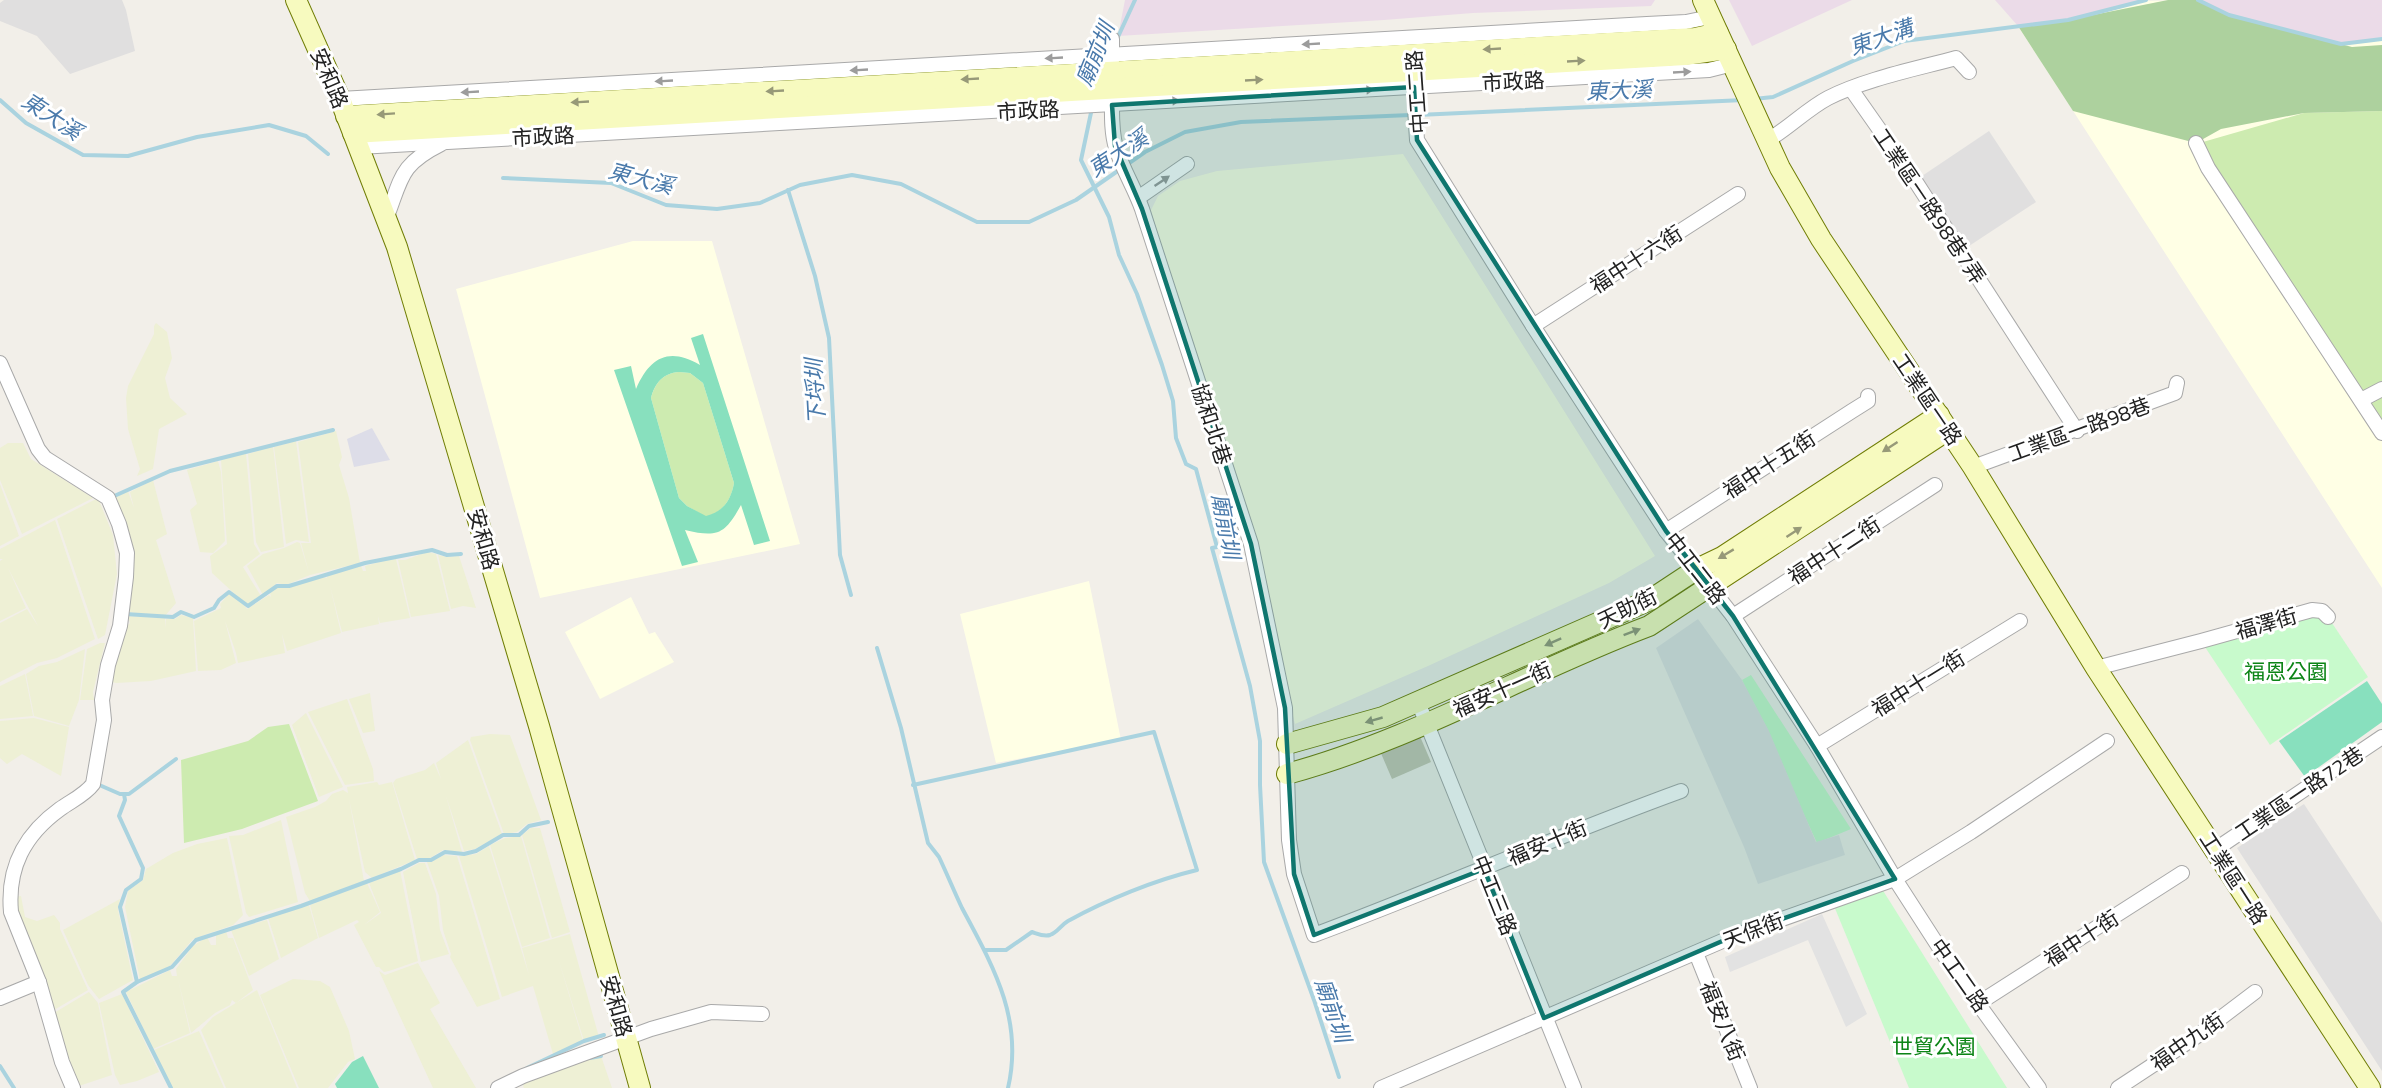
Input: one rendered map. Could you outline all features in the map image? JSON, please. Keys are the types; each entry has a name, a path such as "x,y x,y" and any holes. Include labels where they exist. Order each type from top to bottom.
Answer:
{"street":[{"name":"安和路","path":"296,0 349,124 386,219 437,380 539,726 640,1088"},
{"name":"市政路","path":"349,124 446,141 1413,55 1647,24 1686,22 1722,41 1704,54 1413,55 1112,80 349,124"},
{"name":"協和北巷","path":"1112,39 1112,132 1118,153 1136,192 1251,544 1285,708 1289,840 1293,863 1314,935"},
{"name":"工業區一路","path":"1722,41 1780,168 1821,239 1973,467 2096,668 2370,1088"},
{"name":"中工二路","path":"1413,55 1417,140 1533,326 1666,531 1733,616 1953,969 2039,1088"},
{"path":"1765,135 1783,132 1827,98 1851,89 1956,58 1969,72"},
{"name":"工業區一路98巷7弄","path":"1851,89 1912,176 2077,431"},
{"path":"386,219 401,176 408,166 417,156 446,141"},
{"path":"2196,144 2208,168 2382,433"},
{"path":"1136,192 1187,164"},
{"name":"福中十六街","path":"1533,326 1738,194"},
{"path":"0,363 38,449 45,458 108,498 119,524 127,553 120,626 108,665 104,688 102,738 93,784 88,791 49,817 29,836 21,851 13,876 11,912 39,982 62,1062 73,1088"},
{"name":"工業區一路98巷","path":"1973,467 2077,431 2175,393 2177,382"},
{"path":"2361,400 2382,389"},
{"name":"福中十五街","path":"1666,531 1868,401 1868,396"},
{"path":"1710,587 1943,422"},
{"name":"天助街","path":"1287,744 1383,717 1650,600 1697,569 1943,422"},
{"name":"福中十二街","path":"1733,616 1935,485"},
{"name":"福安十一街","path":"1287,774 1326,763 1426,723 1649,626 1710,587"},
{"name":"福澤街","path":"2096,668 2312,609 2322,611 2328,617"},
{"name":"福中十一街","path":"1816,746 2020,621"},
{"name":"中工三路","path":"1418,702 1574,1088"},
{"name":"工業區一路72巷","path":"2216,849 2382,737"},
{"name":"天保街","path":"1380,1088 1734,936 1895,879 1971,832 2107,741"},
{"name":"福安十街","path":"1314,935 1484,869 1581,828 1681,791"},
{"name":"福中十街","path":"1979,1003 2182,873"},
{"name":"福安八街","path":"1696,953 1749,1085"},
{"path":"0,998 39,982"},
{"name":"福中九街","path":"2118,1088 2197,1036 2255,992"},
{"path":"498,1088 523,1076 626,1039 711,1012 762,1014"},
{"path":"1734,1088 1749,1085"}],"highlighted area":[{"path":"1414,87 1417,140 1666,531 1733,616 1895,879 1734,936 1544,1018 1484,869 1314,935 1294,874 1285,708 1251,544 1142,209 1115,146 1112,105"}],"shaded area":[{"path":"4,0 122,0 135,51 70,74 37,36 0,21 0,3"},
{"path":"1125,0 1655,0 1651,6 1473,13 1118,36"},
{"path":"1729,0 1852,0 1752,46"},
{"path":"1995,0 2146,0 2068,20 2018,26"},
{"path":"2198,0 2382,0 2382,39 2341,44 2229,15"},
{"path":"2198,0 2229,15 2341,44 2382,39 2382,588 2018,26 2068,20 2137,1"},
{"path":"1989,131 2036,202 1966,248 1919,178"},
{"path":"1403,154 1655,556 1609,583 1295,724 1250,545 1194,365 1151,210 1158,196 1180,181 1217,171"},
{"path":"633,241 712,241 800,544 540,598 456,289"},
{"path":"156,323 167,332 172,358 165,378 170,398 187,414 159,429 153,469 137,476 140,469 128,429 126,398 128,386 154,334"},
{"path":"372,428 390,460 354,467 347,439"},
{"path":"336,431 342,457 339,465 349,498 360,563 310,575 286,585 277,583 263,595 247,566 263,554 297,542 300,543 309,573 301,543 311,543 298,442"},
{"path":"296,441 309,542 296,540 286,544 274,447"},
{"path":"8,443 23,443 31,459 93,498 22,534 0,480 0,448"},
{"path":"273,446 284,547 261,552 256,542 248,454"},
{"path":"246,453 254,544 260,554 243,567 261,596 247,605 239,599 247,609 269,595 271,597 270,593 278,587 289,588 318,576 327,578 327,575 361,566 363,571 366,571 365,566 396,559 410,618 380,623 378,616 379,624 342,632 330,586 341,633 287,651 282,634 285,653 238,663 225,621 236,663 221,670 198,671 194,621 221,608 220,604 229,594 237,596 212,573 210,556 227,544 221,460"},
{"path":"218,461 221,472 225,541 213,553 200,552 190,510 197,504 187,470"},
{"path":"153,480 167,534 156,540 176,603 164,617 128,612 134,560 116,497 128,491 134,508 130,492"},
{"path":"0,484 19,536 0,546"},
{"path":"98,498 113,535 117,574 105,635 98,639 57,519"},
{"path":"55,520 95,639 57,658 37,663 0,682 0,623 27,609 38,626 8,568 26,608 0,621 0,561 3,559 0,559 0,549"},
{"path":"427,552 436,554 450,611 411,617 398,560 405,560"},
{"path":"438,555 459,556 476,608 463,606 451,609"},
{"path":"1089,581 1121,740 996,763 960,614"},
{"path":"631,597 649,634 655,632 674,662 600,699 565,632"},
{"path":"181,615 193,618 196,671 151,681 116,683 108,681 124,629 130,623 128,616 165,618 166,628 166,619 175,619"},
{"path":"1698,619 1742,680 1769,731 1816,842 1839,835 1845,855 1758,884 1744,847 1656,648"},
{"path":"105,643 93,692 94,700 80,700 87,649"},
{"path":"85,649 79,700 69,726 34,716 26,674 39,666 57,662"},
{"path":"25,674 33,716 0,719 0,686"},
{"path":"370,693 375,731 363,733 349,699"},
{"path":"347,699 373,769 374,781 345,785 308,712"},
{"path":"306,713 343,787 319,797 292,725"},
{"path":"34,718 69,727 61,776 22,754 7,764 0,758 0,721"},
{"path":"490,734 510,735 541,820 527,824 517,832 504,834 470,740 471,737"},
{"path":"1419,734 1431,762 1392,779 1380,751"},
{"path":"468,740 502,834 475,849 464,851 446,796 462,852 443,850 430,858 417,859 393,783 396,779 425,770 434,763 441,779 436,763"},
{"path":"377,782 379,785 392,782 415,860 372,878 365,872 349,799 364,881 310,901 305,893 286,817 315,807 326,801 332,794 343,790 348,793 347,787"},
{"path":"2304,804 2382,923 2382,1071 2237,848"},
{"path":"281,820 298,902 249,917 246,913 229,836 243,835"},
{"path":"531,828 540,828 570,932 552,938 522,835"},
{"path":"521,836 550,938 522,947 490,845 505,838"},
{"path":"227,838 243,915 233,925 193,939 170,966 140,980 125,907 128,891 143,880 146,869 173,853 197,844"},
{"path":"489,846 529,975 522,948 570,934 599,1037 584,1041 558,958 583,1041 553,1054 533,986 502,997 459,856 476,854"},
{"path":"444,855 457,856 500,999 477,1007 450,957 443,930 439,896 427,862"},
{"path":"419,863 425,863 436,894 440,930 449,954 421,962 403,872"},
{"path":"400,870 418,961 384,972 376,967 354,925 359,922 357,920 319,938 310,905 367,883 380,912 364,925 381,913 369,883"},
{"path":"21,896 25,917 37,921 54,915 60,923 60,929 88,990 54,1010 26,946 14,897"},
{"path":"120,899 118,910 133,980 99,999 88,985 63,930"},
{"path":"309,905 318,938 281,958 268,918"},
{"path":"1822,914 1867,1014 1846,1027 1808,940 1730,972 1725,957"},
{"path":"267,920 279,959 249,976 231,930"},
{"path":"226,931 228,938 233,938 253,990 236,1003 232,1000 230,1005 215,1013 191,1033 178,979 190,1033 153,1049 126,992 170,970 172,976 177,976 176,969 193,946 207,937 211,945 216,945 216,934"},
{"path":"418,963 440,1003 430,1009 476,1088 433,1088 379,971 385,975"},
{"path":"293,979 320,981 330,987 349,1031 355,1059 348,1062 328,1088 299,1088 260,995"},
{"path":"257,990 297,1088 226,1088 201,1030 213,1017"},
{"path":"89,992 98,1003 112,1075 79,1086 63,1051 54,1013"},
{"path":"122,994 159,1072 120,1085 115,1075 99,1003"},
{"path":"199,1031 224,1088 172,1088 154,1050"},
{"path":"601,1056 612,1088 524,1088 523,1086 525,1082 572,1061"}],"green space":[{"path":"2168,0 2198,0 2229,15 2352,47 2382,45 2382,111 2304,113 2221,129 2196,143 2073,111 2018,26 2068,20"},
{"path":"2382,111 2382,433 2196,144 2304,113"},
{"path":"703,334 770,541 754,545 741,505 725,528 719,531 705,534 685,530 698,562 682,566 614,370 631,366 636,389 648,369 662,358 679,357 700,365 691,338","holes":["690,373 703,383 734,483 731,495 722,508 706,516 687,506 679,498 651,398 657,383 668,374"]},
{"path":"690,373 703,383 734,483 731,495 722,509 706,517 687,506 679,498 651,398 660,380 668,374"},
{"name":"福恩公園","path":"2312,610 2328,617 2368,677 2270,745 2201,641"},
{"path":"1751,675 1851,829 1817,843 1742,680"},
{"path":"2367,681 2382,704 2382,722 2305,777 2279,741"},
{"path":"289,724 318,801 242,829 184,843 181,760 248,741 268,727"},
{"name":"世貿公園","path":"1882,889 2007,1088 1909,1088 1834,906"},
{"path":"363,1056 379,1088 337,1088 335,1084 352,1062"}],"waterway":[{"name":"廟前圳","path":"1117,39 1135,0"},
{"name":"東大溝","path":"1754,99 1773,97 1904,41 2068,20 2146,0"},
{"name":"東大溝","path":"2198,0 2229,15 2341,44 2382,39"},
{"name":"東大溪","path":"0,100 26,123 83,155 128,156 197,137 269,125 306,136 328,154"},
{"name":"東大溪","path":"1418,115 1744,100"},
{"name":"廟前圳","path":"1092,108 1081,160 1109,217 1119,255 1137,294 1162,365 1173,401 1176,438 1186,464 1196,469 1217,547 1212,548 1250,686 1260,741 1264,862 1339,1077"},
{"name":"東大溪","path":"503,178 611,183 666,205 717,209 760,203 800,185 852,175 901,184 977,222 1029,222 1076,200 1145,152 1185,132 1241,122 1411,115"},
{"name":"下埒圳","path":"788,190 815,276 829,338 840,555 851,595"},
{"path":"112,497 170,471 333,430"},
{"path":"125,614 173,617 181,612 194,617 214,608 219,600 229,592 248,606 277,586 289,586 365,563 432,550 447,555 461,554"},
{"path":"877,648 901,728 928,843 939,857 985,951 1003,994 1012,1039 1012,1063 1008,1088"},
{"path":"913,785 1154,732 1197,870 1164,879 1114,898 1068,921 1050,935 1032,932 1006,950 985,950"},
{"path":"97,784 120,794 129,794 176,759"},
{"path":"124,794 125,800 119,816 143,868 141,879 126,890 120,907 137,982 123,992 171,1088"},
{"path":"137,982 172,967 196,940 301,906 401,869 419,860 431,860 445,852 464,854 476,851 503,835 519,835 529,826 548,822"},
{"path":"527,1068 584,1041 604,1035"},
{"path":"590,1058 601,1056"},
{"path":"0,1066 14,1088"}]}
